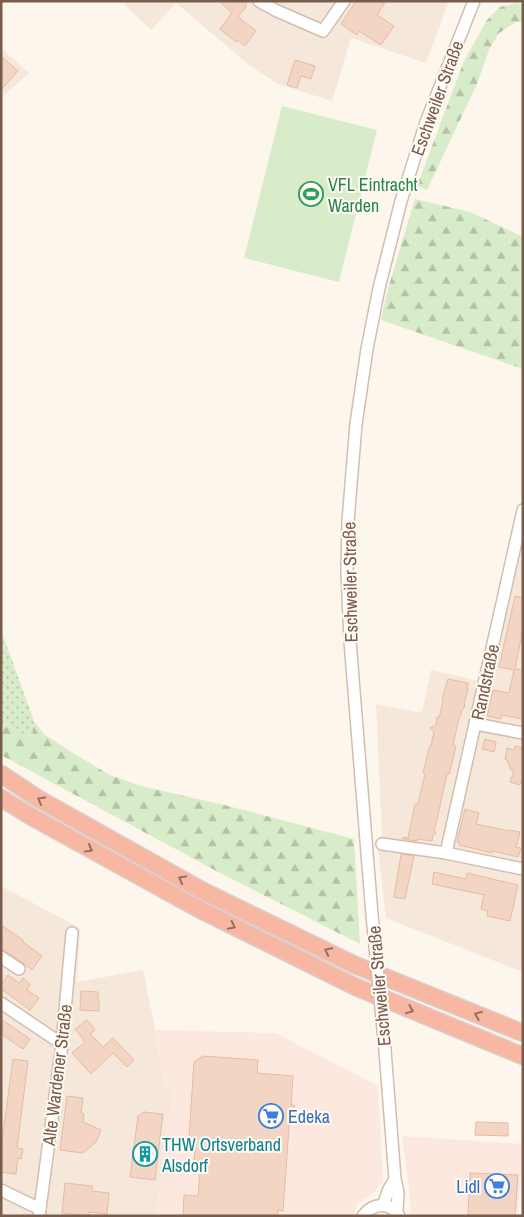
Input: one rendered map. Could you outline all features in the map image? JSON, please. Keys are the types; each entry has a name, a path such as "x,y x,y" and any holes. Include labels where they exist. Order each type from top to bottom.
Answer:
{"highway":[{"path":"1,774 37,798 203,891 355,965 523,1033"},
{"path":"1,798 197,908 356,987 523,1056"}],"street":[{"path":"259,1 323,31 344,1"},
{"name":"Eschweiler Straße","path":"398,1213 398,1192 395,1179 350,641 347,572 348,521 356,424 378,288 401,201 426,122 474,1"},
{"name":"Randstraße","path":"446,853 523,510"},
{"path":"476,724 523,733"},
{"path":"382,844 446,853 523,869"},
{"name":"Alte Wardener Straße","path":"40,1212 62,1044 72,933"},
{"path":"1,957 19,969"},
{"path":"1,1002 62,1044"},
{"name":"Eschweiler Straße","path":"395,1179 383,1205 389,1206 398,1213"},
{"path":"1,1190 40,1212"},
{"path":"363,1216 371,1208 383,1205"}],"shaded area":[{"path":"121,1 449,1 426,63 351,38 332,101 278,84 249,65 176,3 151,30"},
{"path":"1,48 29,73 1,98"},
{"path":"523,525 523,972 386,918 378,849 382,836 376,704 422,713 431,670 488,683"},
{"path":"1,886 80,928 77,982 143,970 164,1086 174,1084 156,1216 1,1216"},
{"path":"155,1030 276,1033 378,1086 383,1182 371,1195 357,1204 353,1216 156,1216 173,1084 164,1086"},
{"path":"402,1136 523,1144 518,1216 411,1216"}],"green space":[{"path":"516,3 523,5 523,22 516,22 499,33 489,50 477,84 427,190 417,186 464,61 487,20 500,7"},
{"name":"VFL Eintracht Warden","path":"282,106 377,130 339,282 244,258"},
{"path":"415,199 470,212 523,237 523,369 381,320 387,292"},
{"path":"1,630 34,721 32,736 23,734 1,722"},
{"path":"34,721 44,734 110,775 141,786 224,805 354,839 360,944 220,873 1,755 1,722 23,734 32,736"}],"building":[{"path":"219,1 246,1 246,7 238,17 256,31 245,46 237,40 236,42 220,29 232,13"},
{"path":"356,1 386,1 377,15 394,26 381,45 359,31 357,35 341,24"},
{"path":"1,56 18,71 1,90"},
{"path":"295,60 315,66 311,79 301,76 297,88 287,85"},
{"path":"515,596 523,598 523,628 515,669 523,670 523,719 502,715 501,719 487,716 493,690 509,693 514,670 499,667"},
{"path":"448,679 468,683 468,690 453,745 456,746 449,774 447,774 434,830 436,833 433,835 432,841 403,839 403,837 408,838 415,804 418,804 425,774 423,773 434,732 430,728 436,725 437,717 439,718"},
{"path":"485,739 496,742 494,752 482,749"},
{"path":"515,746 523,748 523,782 521,781 520,785 510,782 514,771 511,770 505,759 507,748 514,750"},
{"path":"465,809 479,813 476,824 520,832 516,847 521,848 518,857 459,845 460,842 457,842"},
{"path":"401,854 414,856 405,899 394,897"},
{"path":"434,872 466,879 467,873 518,885 510,921 487,916 488,911 481,909 484,895 432,884"},
{"path":"1,925 42,956 32,970 1,948"},
{"path":"8,975 19,983 23,978 30,984 27,990 39,998 30,1010 1,989 1,985"},
{"path":"81,991 98,992 99,1011 80,1010"},
{"path":"1,1019 30,1039 23,1049 1,1034"},
{"path":"87,1020 95,1030 90,1034 103,1047 113,1038 134,1060 127,1067 113,1053 91,1074 72,1053 85,1042 75,1029"},
{"path":"203,1056 258,1060 257,1073 293,1076 291,1105 294,1105 294,1114 290,1114 283,1211 278,1210 278,1216 183,1216 184,1195 198,1196 201,1161 194,1161 196,1138 189,1137 194,1062"},
{"path":"13,1059 28,1061 17,1148 23,1149 21,1159 18,1158 16,1174 1,1172 1,1149"},
{"path":"67,1096 83,1098 81,1113 84,1114 83,1122 101,1130 96,1142 83,1153 60,1150"},
{"name":"THW Ortsverband Alsdorf","path":"144,1112 163,1114 155,1180 130,1177 138,1116"},
{"path":"476,1122 508,1123 508,1136 475,1135"},
{"name":"Lidl","path":"470,1173 518,1175 515,1216 468,1216"},
{"path":"65,1183 92,1186 92,1191 109,1193 107,1214 89,1212 89,1216 84,1216 62,1213"}],"place":[{"name":"VFL Eintracht Warden","path":"311,194"},
{"name":"Edeka","path":"271,1116"},
{"name":"THW Ortsverband Alsdorf","path":"145,1154"},
{"name":"Lidl","path":"497,1186"}]}
